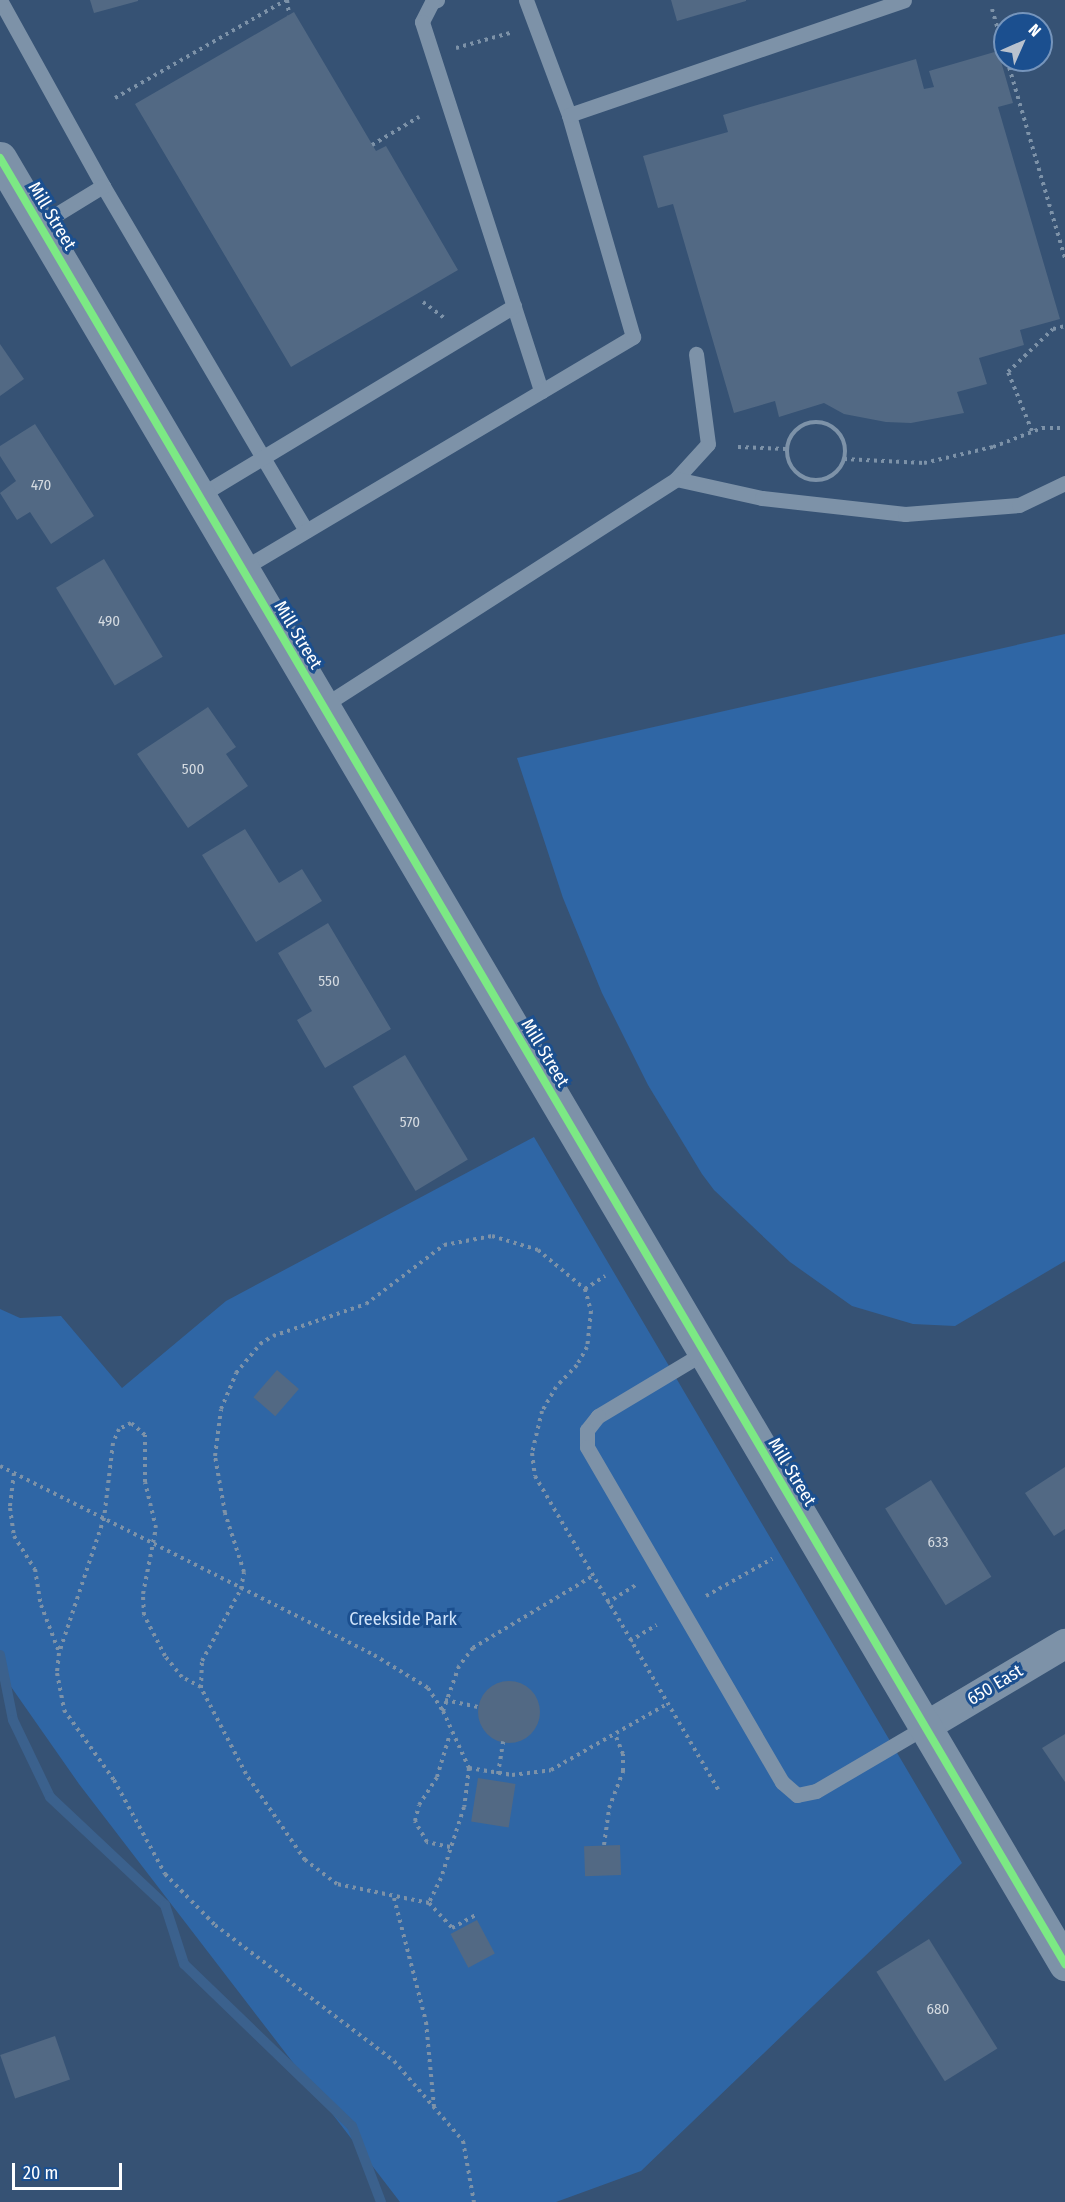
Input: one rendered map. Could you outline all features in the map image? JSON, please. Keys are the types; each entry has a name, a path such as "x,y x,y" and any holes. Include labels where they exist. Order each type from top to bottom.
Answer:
{"street":[{"name":"Mill Street","path":"0,158 1065,1964"},
{"name":"650 East","path":"925,1727 1065,1644"}],"lane":[{"path":"0,0 103,186 306,531"},
{"path":"437,0 432,2 422,22 541,392"},
{"path":"242,569 633,337 568,115 526,0"},
{"path":"568,115 904,0"},
{"path":"39,225 103,186"},
{"path":"200,496 514,306"},
{"path":"323,706 675,479 708,444 696,354"},
{"path":"675,479 762,498 905,514 1020,505 1065,483"},
{"path":"705,1352 598,1416 585,1438 587,1447 782,1782 797,1795 816,1791 925,1727"}],"path":[{"path":"115,98 286,0 289,15"},
{"path":"433,56 535,25"},
{"path":"1011,72 1065,258"},
{"path":"372,145 419,117"},
{"path":"1032,431 1008,372 1053,329 1065,326"},
{"path":"811,422 821,422 838,432 843,440 844,459 833,475 815,481 797,474 787,458 786,448 794,431 811,422"},
{"path":"844,459 924,463 993,447 1032,431 1065,428"},
{"path":"738,447 786,448"},
{"path":"475,1915 452,1928 429,1904 351,1889 314,1870 246,1773 201,1688 202,1661 208,1645 241,1589 244,1572 218,1483 215,1438 226,1394 236,1373 260,1344 288,1330 366,1304 433,1252 458,1241 492,1236 524,1243 556,1262 585,1289 591,1311 587,1347 578,1365 544,1404 537,1426 532,1463 540,1489 718,1789"},
{"path":"585,1289 605,1276"},
{"path":"201,1688 182,1677 165,1656 144,1615 144,1586 155,1544 156,1527 145,1482 145,1435 134,1423 119,1428 113,1443 104,1518 59,1653 57,1673 64,1710 114,1780 165,1874 215,1925 394,2061 463,2141 474,2202"},
{"path":"0,1466 419,1681 443,1711 450,1734 469,1768 464,1807 429,1904"},
{"path":"14,1473 10,1508 14,1536 35,1569 41,1605 59,1653"},
{"path":"706,1596 772,1559"},
{"path":"607,1603 659,1571"},
{"path":"443,1711 445,1700 459,1666 473,1648 591,1577"},
{"path":"630,1641 657,1625"},
{"path":"445,1700 479,1707"},
{"path":"469,1768 498,1774 551,1770 667,1704"},
{"path":"450,1734 437,1777 419,1805 415,1821 427,1842 450,1847"},
{"path":"604,1845 609,1808 623,1771 623,1754 615,1734"},
{"path":"498,1774 503,1741"},
{"path":"394,1898 426,2022 434,2108"}],"green space":[{"path":"1065,634 1065,1261 955,1326 913,1324 852,1306 790,1262 714,1190 702,1174 648,1085 602,993 563,898 517,758"},
{"name":"Creekside Park","path":"534,1137 962,1863 641,2171 556,2202 400,2202 79,1784 0,1671 0,1309 20,1318 61,1316 122,1388 226,1301"}],"building":[{"path":"90,0 138,0 138,1 94,13"},
{"path":"671,0 746,0 746,1 677,21"},
{"path":"294,12 376,151 386,146 458,270 291,367 135,104"},
{"path":"993,52 993,72 1004,72 1013,103 998,107 1060,319 1020,330 1024,345 979,358 987,384 957,392 964,413 911,423 886,422 844,414 824,403 779,417 775,401 734,413 673,204 658,208 643,156 728,132 723,115 916,59 924,89 934,87 929,71"},
{"path":"0,344 24,379 0,396"},
{"path":"35,424 94,516 51,544 30,512 17,520 0,493 16,481 0,456 0,446"},
{"path":"104,559 163,657 115,686 56,588"},
{"path":"208,707 236,747 226,754 248,786 188,828 137,754"},
{"path":"245,829 279,883 302,869 322,901 256,942 202,855"},
{"path":"328,923 391,1029 325,1068 297,1020 312,1011 278,953"},
{"path":"405,1055 468,1160 416,1191 353,1086"},
{"path":"277,1370 299,1389 275,1416 253,1397"},
{"path":"1065,1467 1065,1529 1054,1536 1025,1493"},
{"path":"931,1480 991,1577 946,1605 885,1509"},
{"path":"503,1681 515,1681 531,1690 538,1700 540,1712 538,1724 531,1734 515,1743 503,1743 492,1738 483,1729 478,1718 478,1706 483,1695 492,1686"},
{"path":"1065,1734 1065,1782 1042,1748"},
{"path":"478,1778 516,1784 509,1827 471,1821"},
{"path":"620,1845 621,1875 585,1876 584,1846"},
{"path":"477,1920 495,1954 468,1968 451,1934"},
{"path":"929,1939 997,2048 945,2081 876,1972"},
{"path":"55,2036 70,2079 15,2098 0,2055"}],"waterway":[{"path":"0,1655 13,1720 50,1797 165,1905 184,1964 352,2126 381,2202"}],"cycle path":[{"path":"0,158 1065,1964"}]}
